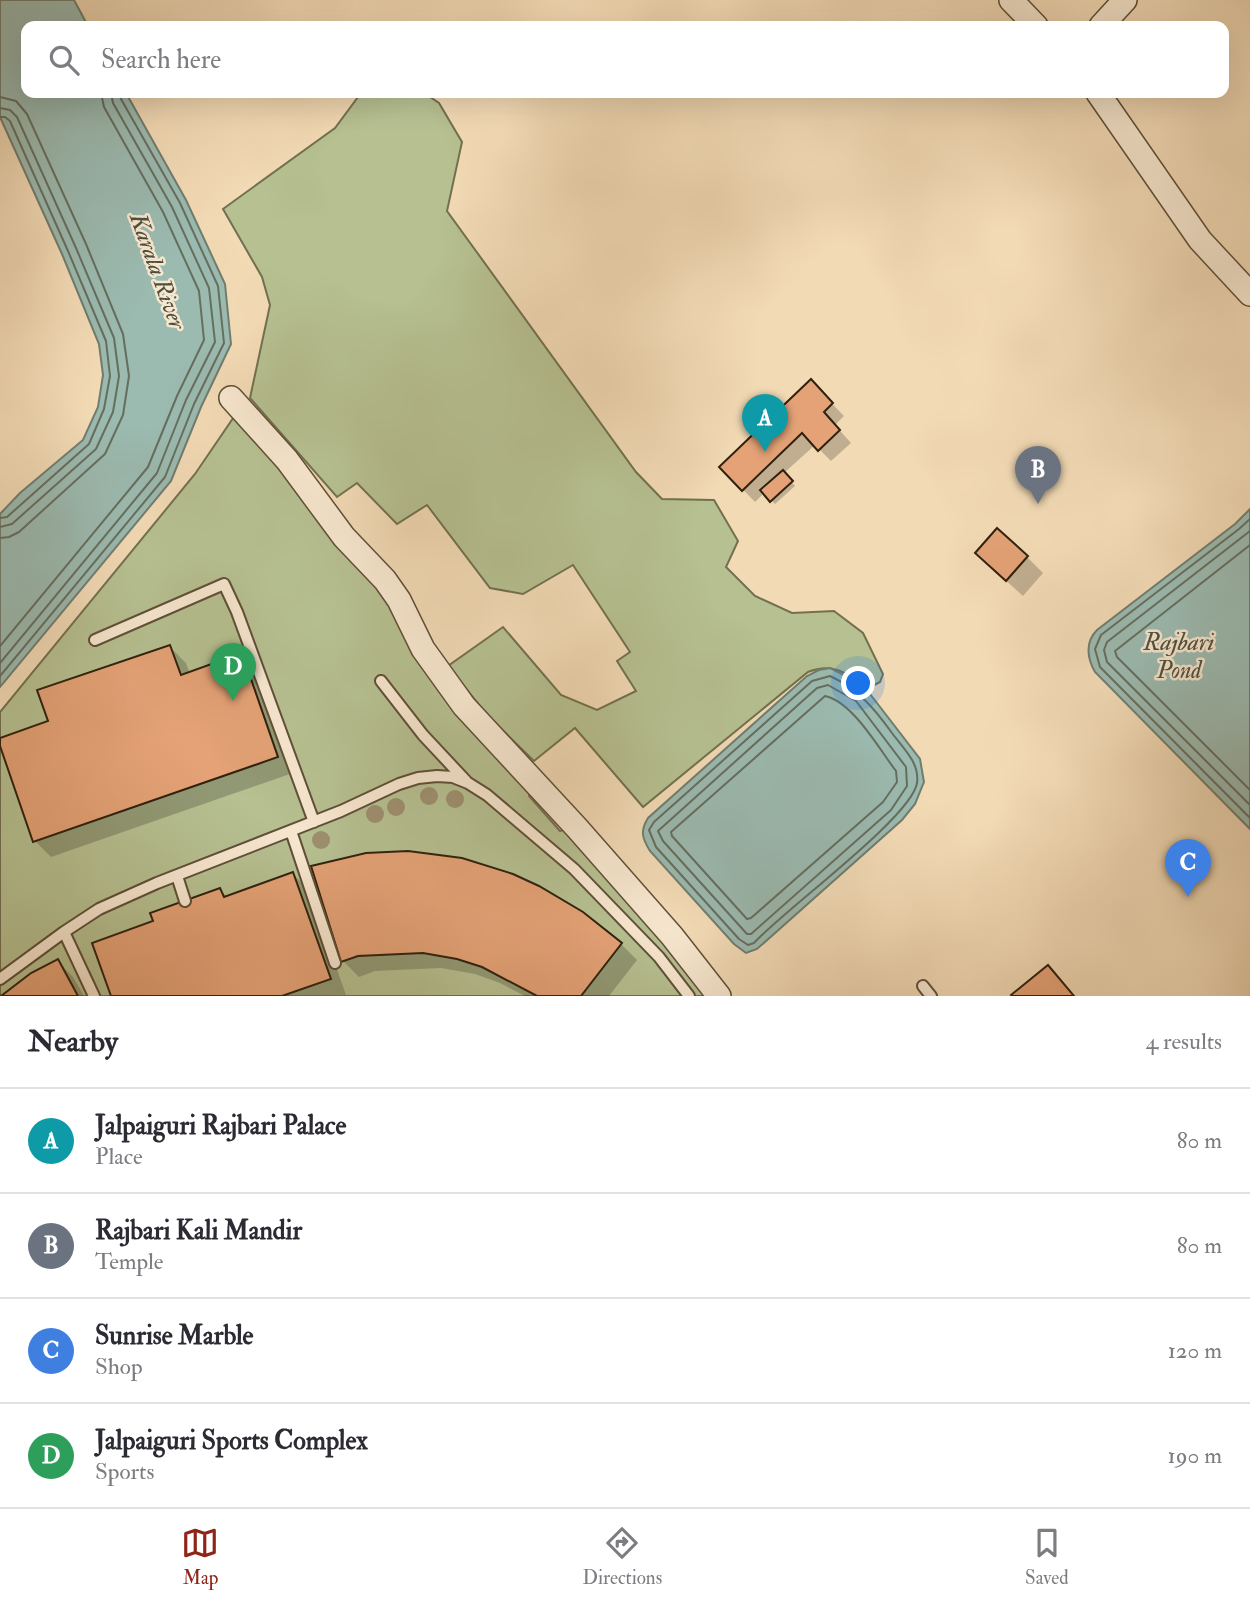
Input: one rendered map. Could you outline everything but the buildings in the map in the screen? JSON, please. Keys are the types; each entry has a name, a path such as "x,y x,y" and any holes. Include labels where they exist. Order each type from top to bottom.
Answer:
{"street":[{"path":"1011,0 1031,21"},
{"path":"1106,21 1125,0"},
{"path":"1101,98 1200,240 1250,294"},
{"path":"232,398 287,460 344,537 385,580 399,600 423,649 464,706 672,936 719,996"}],"lane":[{"path":"95,640 224,584 237,612 314,822"},
{"path":"381,681 423,735 468,783"},
{"path":"0,979 99,909 314,822 378,792 418,778 437,776 453,777 487,795 574,869 659,957 689,996"},
{"path":"291,831 335,963"},
{"path":"177,876 185,901"},
{"path":"64,932 94,996"},
{"path":"923,986 931,996"}],"green space":[{"path":"357,98 432,98 439,103 462,142 447,211 636,472 662,499 714,500 738,541 726,567 755,596 792,613 834,611 863,633 883,674 880,682 869,688 847,674 833,669 808,672 643,807 575,728 534,761 488,716 448,666 503,627 561,695 597,710 636,691 617,661 630,652 573,565 523,594 490,588 427,505 397,524 357,483 337,497 250,398 270,305 262,277 223,209 335,128"},
{"path":"238,411 378,581 531,787 529,796 560,831 569,828 712,996 0,996 0,712 195,474"}],"water":[{"name":"Karala River","path":"0,0 74,0 85,21 21,21 21,98 129,98 186,200 225,284 231,344 201,407 171,481 0,687 0,514 20,493 83,440 98,407 103,375 99,344 0,117"},
{"name":"Rajbari Pond","path":"1250,509 1250,829 1095,672 1088,650 1090,640 1097,630 1235,524"},
{"path":"830,668 866,689 920,759 924,782 915,804 902,820 757,949 746,953 734,944 650,851 644,838 644,827 648,818 807,676"}],"place":[{"name":"Jalpaiguri Rajbari Palace","path":"765,452"},
{"name":"Rajbari Kali Mandir","path":"1038,504"},
{"name":"Jalpaiguri Sports Complex","path":"233,701"},
{"name":"Sunrise Marble","path":"1188,897"}]}
